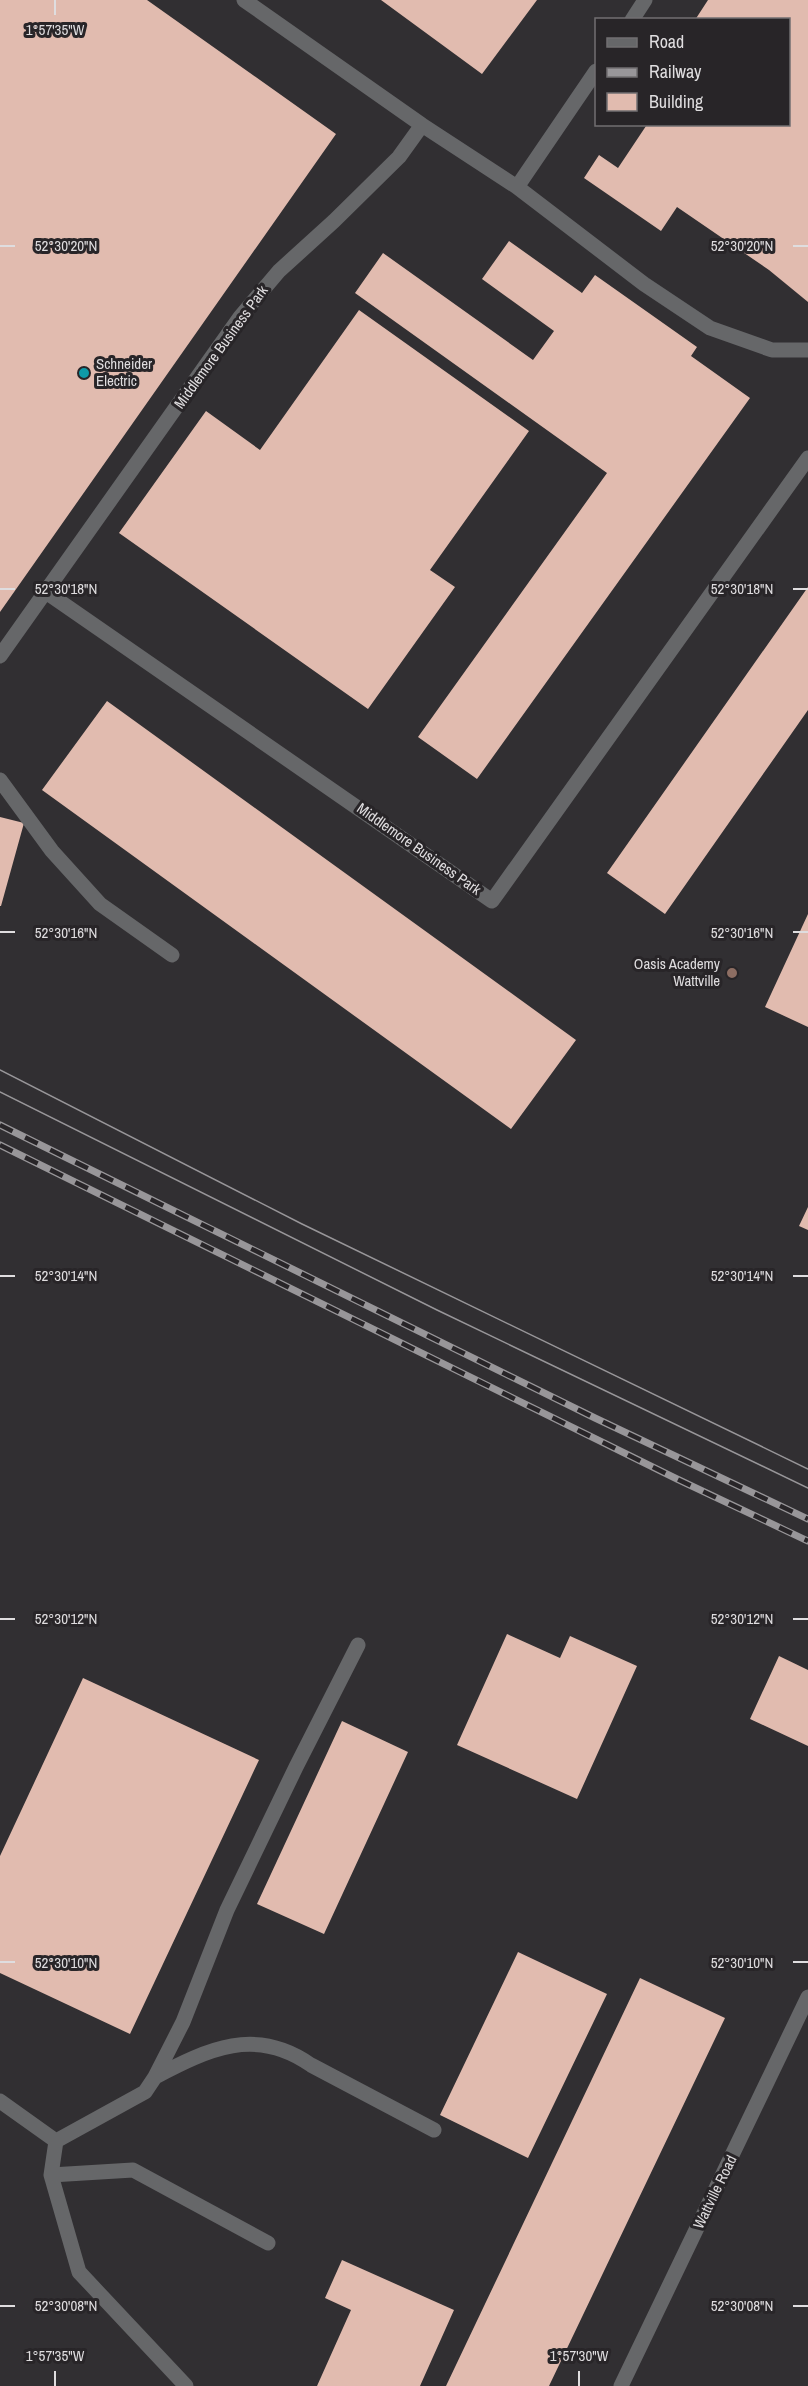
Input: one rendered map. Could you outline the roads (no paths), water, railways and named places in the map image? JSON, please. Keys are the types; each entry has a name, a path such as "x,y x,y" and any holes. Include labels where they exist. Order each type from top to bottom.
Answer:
{"street":[{"path":"244,0 422,125 517,188 644,284 710,328 772,350 808,350"},
{"path":"633,18 645,0"},
{"path":"517,188 595,74"},
{"name":"Middlemore Business Park","path":"0,657 240,317 279,271 399,157 422,125"},
{"name":"Middlemore Business Park","path":"46,592 492,901 808,458"},
{"path":"0,780 52,851 99,904 172,955"},
{"path":"56,2141 145,2092 155,2077 183,2022 227,1910 358,1645"},
{"name":"Wattville Road","path":"621,2386 808,1997"},
{"path":"155,2077 195,2056 250,2043 264,2044 295,2054 311,2066 434,2130"},
{"path":"0,2101 56,2141"},
{"path":"56,2141 51,2175 79,2272 186,2386"},
{"path":"51,2175 133,2170 268,2243"}],"tram line":[{"path":"0,1070 302,1224 808,1469"},
{"path":"0,1092 437,1310 808,1488"}],"railway":[{"path":"0,1125 595,1418 808,1519"},
{"path":"0,1145 677,1479 808,1541"}],"place":[{"name":"Schneider Electric","path":"84,373"},
{"name":"Oasis Academy Wattville","path":"732,973"}]}
